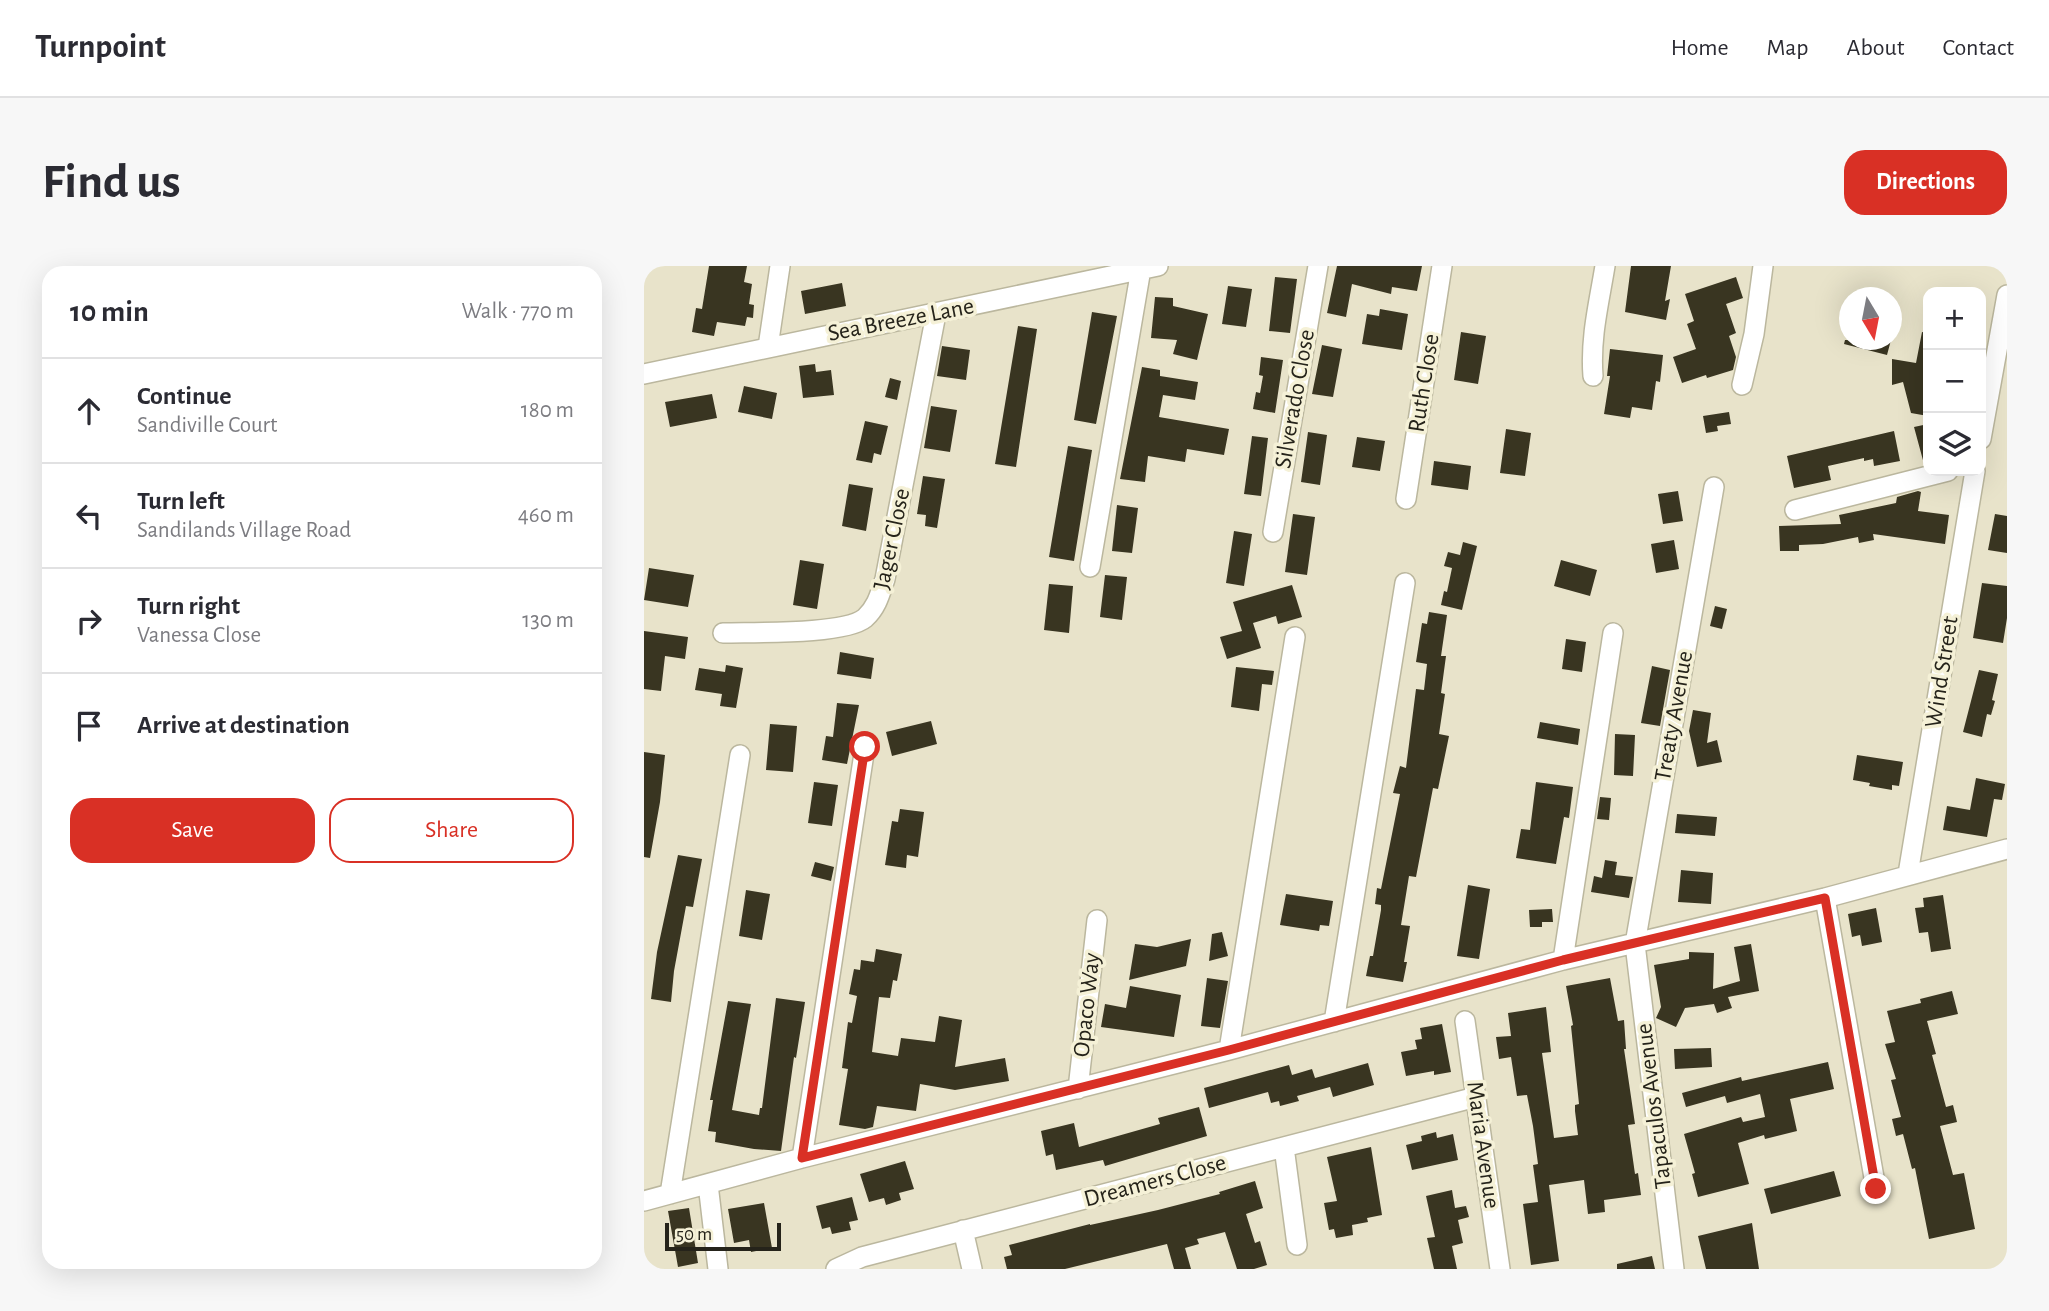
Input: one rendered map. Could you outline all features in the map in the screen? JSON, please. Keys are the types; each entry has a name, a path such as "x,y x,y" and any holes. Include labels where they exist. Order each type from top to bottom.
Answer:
{"street":[{"path":"768,347 780,266"},
{"name":"Silverado Close","path":"1273,531 1318,266"},
{"name":"Ruth Close","path":"1406,499 1442,266"},
{"path":"1593,376 1591,354 1605,266"},
{"path":"1742,385 1754,334 1763,266"},
{"path":"1090,567 1149,268"},
{"name":"Sea Breeze Lane","path":"644,374 1149,268"},
{"path":"1986,413 2006,303"},
{"name":"Jager Close","path":"723,633 836,629 863,620 878,603 885,579 936,314"},
{"path":"1796,510 1929,476"},
{"name":"Wind Street","path":"1908,874 1975,476"},
{"name":"Treaty Avenue","path":"1634,944 1714,488"},
{"path":"1334,1022 1405,583"},
{"path":"1563,960 1613,633"},
{"path":"1229,1050 1295,637"},
{"path":"802,1158 865,747"},
{"path":"670,1194 740,755"},
{"path":"644,1201 802,1158 1229,1050 1563,960 1825,898 2007,849"},
{"path":"1825,898 1876,1189"},
{"name":"Opaco Way","path":"1078,1089 1097,920"},
{"name":"Tapaculos Avenue","path":"1634,944 1674,1269"},
{"name":"Maria Avenue","path":"1465,1021 1500,1269"},
{"name":"Dreamers Close","path":"836,1269 862,1256 1476,1097"},
{"path":"1284,1147 1297,1245"},
{"path":"708,1184 718,1269"},
{"path":"963,1230 972,1269"}],"building":[{"path":"709,266 747,266 744,282 752,284 749,304 754,305 753,318 747,317 745,326 717,322 714,336 692,332 696,308 702,309"},
{"path":"1337,266 1422,266 1417,291 1392,287 1391,294 1352,284 1346,317 1327,313"},
{"path":"1631,266 1671,266 1665,301 1670,299 1666,320 1625,312"},
{"path":"1275,277 1297,279 1290,333 1269,331"},
{"path":"1736,277 1743,298 1726,304 1736,333 1729,336 1736,357 1733,370 1682,383 1673,357 1696,349 1687,324 1694,321 1685,294"},
{"path":"842,283 846,306 805,314 801,291"},
{"path":"1228,286 1252,289 1246,327 1222,324"},
{"path":"1155,297 1173,298 1173,306 1208,314 1197,360 1173,354 1177,340 1151,338"},
{"path":"1380,309 1408,314 1402,350 1362,344 1367,314 1379,316"},
{"path":"1092,312 1117,316 1096,424 1074,420"},
{"path":"1018,326 1037,329 1016,467 995,464"},
{"path":"1461,332 1486,336 1478,384 1454,380"},
{"path":"1923,332 1923,415 1911,413 1903,382 1892,385 1892,359 1916,363"},
{"path":"1322,345 1342,349 1333,397 1312,394"},
{"path":"942,346 970,350 966,380 937,376"},
{"path":"1610,349 1663,355 1660,382 1656,381 1652,410 1632,407 1630,418 1604,414 1610,376 1607,376"},
{"path":"1867,350 1888,350 1887,355"},
{"path":"1261,357 1283,360 1275,413 1253,409 1263,376 1259,375"},
{"path":"815,364 816,372 831,370 834,395 803,398 799,366"},
{"path":"1142,367 1160,370 1160,376 1198,382 1195,400 1163,395 1159,417 1229,429 1224,455 1187,449 1185,462 1148,456 1145,482 1120,479"},
{"path":"890,378 901,381 897,400 885,397"},
{"path":"744,386 777,393 772,419 738,412"},
{"path":"712,394 717,418 670,427 665,402"},
{"path":"931,406 957,410 950,452 924,448"},
{"path":"1729,412 1731,424 1717,426 1718,431 1706,433 1703,416"},
{"path":"865,421 888,426 881,455 874,453 872,463 856,460"},
{"path":"1923,425 1923,460 1914,427"},
{"path":"1506,429 1531,433 1525,476 1500,473"},
{"path":"1894,431 1900,461 1874,466 1873,459 1864,461 1864,458 1828,466 1831,480 1794,488 1787,456"},
{"path":"1308,432 1327,435 1320,485 1301,482"},
{"path":"1252,436 1268,438 1261,496 1244,494"},
{"path":"1357,437 1385,441 1380,471 1352,467"},
{"path":"1068,446 1092,450 1074,561 1049,557"},
{"path":"1434,461 1471,466 1468,490 1431,485"},
{"path":"923,476 945,479 937,528 925,526 926,515 917,514"},
{"path":"849,484 873,488 866,531 842,526"},
{"path":"1678,491 1683,521 1663,524 1658,494"},
{"path":"1921,492 1918,511 1949,515 1945,544 1873,534 1874,540 1859,543 1858,537 1823,544 1799,545 1799,551 1780,551 1779,526 1841,524 1839,515 1896,503 1897,497"},
{"path":"1117,505 1138,508 1132,553 1112,551"},
{"path":"1293,514 1315,517 1307,575 1285,572"},
{"path":"1995,514 2007,516 2007,553 1988,550"},
{"path":"1234,531 1252,534 1244,586 1226,583"},
{"path":"1674,540 1679,569 1656,573 1651,544"},
{"path":"1463,542 1477,546 1462,610 1441,605 1452,568 1444,566 1448,552 1460,555"},
{"path":"800,560 824,564 817,609 793,605"},
{"path":"1561,560 1597,570 1590,596 1554,586"},
{"path":"649,568 694,575 688,607 644,600"},
{"path":"1105,575 1127,577 1122,620 1100,617"},
{"path":"1982,583 2007,586 2007,618 2003,643 1973,638"},
{"path":"1049,584 1073,586 1069,633 1044,630"},
{"path":"1292,585 1302,617 1278,624 1276,616 1253,623 1261,648 1227,659 1220,637 1242,631 1233,602"},
{"path":"1715,606 1727,609 1722,629 1710,626"},
{"path":"1429,612 1447,615 1441,656 1446,656 1441,693 1445,694 1439,734 1449,736 1438,789 1433,788 1416,877 1409,876 1401,925 1410,926 1403,982 1366,976 1370,956 1373,956 1381,910 1381,905 1375,904 1377,888 1381,889 1400,794 1393,793 1400,766 1406,768 1416,689 1424,690 1427,664 1416,662 1422,623 1427,624"},
{"path":"644,631 688,637 685,659 665,656 661,691 644,689"},
{"path":"1566,639 1586,642 1582,672 1562,669"},
{"path":"840,652 874,658 871,679 837,674"},
{"path":"726,665 743,668 736,708 720,706 722,694 695,690 699,668 725,672"},
{"path":"1652,666 1670,670 1660,726 1641,723"},
{"path":"1236,667 1274,671 1272,685 1262,684 1259,711 1231,707"},
{"path":"1979,670 1998,674 1992,700 1995,701 1991,715 1987,714 1982,737 1963,732"},
{"path":"837,703 859,705 847,764 822,760 826,736 833,737"},
{"path":"1693,710 1711,713 1707,743 1717,740 1722,762 1697,767 1689,731"},
{"path":"931,721 937,744 892,756 886,732"},
{"path":"1540,722 1580,729 1578,745 1537,738"},
{"path":"770,724 797,726 793,772 766,770"},
{"path":"1615,734 1635,735 1633,776 1614,775"},
{"path":"644,752 665,755 650,858 644,857"},
{"path":"1857,755 1903,762 1899,786 1892,785 1892,790 1853,780"},
{"path":"1976,778 2005,784 2002,800 1994,799 1987,837 1943,830 1947,806 1970,810"},
{"path":"814,782 838,785 832,826 808,823"},
{"path":"1536,782 1573,787 1569,818 1564,817 1556,864 1516,858 1521,829 1530,830"},
{"path":"1600,797 1611,798 1609,820 1597,819"},
{"path":"900,809 924,812 918,857 907,855 906,868 885,865 892,821 898,822"},
{"path":"1677,814 1717,817 1715,836 1675,833"},
{"path":"678,855 702,859 693,907 686,906 671,1002 651,999 657,952"},
{"path":"1605,860 1617,862 1615,875 1633,877 1629,898 1591,892 1594,876 1602,878"},
{"path":"815,862 834,867 831,881 811,876"},
{"path":"1681,870 1713,873 1711,904 1678,902"},
{"path":"1468,885 1490,889 1479,959 1457,956"},
{"path":"746,890 770,894 762,940 739,936"},
{"path":"1286,894 1333,901 1329,926 1320,925 1319,931 1280,925"},
{"path":"1943,895 1951,949 1931,952 1928,932 1919,933 1915,908 1924,907 1923,898"},
{"path":"1876,908 1882,942 1862,946 1860,935 1852,937 1848,914"},
{"path":"1552,909 1553,922 1542,922 1542,927 1530,927 1529,910"},
{"path":"1222,932 1228,956 1209,961 1212,934"},
{"path":"1191,939 1186,966 1129,980 1135,944 1157,947"},
{"path":"1751,944 1759,991 1728,997 1732,1008 1717,1013 1714,1004 1685,1008 1676,1027 1656,1018 1661,1007 1654,965 1689,959 1689,952 1714,953 1713,989 1740,981 1734,947"},
{"path":"876,949 902,954 897,981 893,980 890,998 879,997 872,1052 898,1056 901,1038 935,1042 939,1016 962,1020 955,1067 1005,1058 1009,1081 955,1090 920,1084 916,1111 877,1106 873,1127 865,1129 839,1125 848,1069 842,1068 848,1022 852,1023 857,996 849,994 854,969 860,970 861,960 874,962"},
{"path":"1207,978 1228,981 1220,1028 1201,1026"},
{"path":"1610,978 1618,1021 1624,1020 1624,1049 1635,1124 1628,1125 1641,1195 1604,1200 1605,1212 1588,1214 1584,1180 1549,1185 1559,1261 1531,1265 1523,1204 1538,1202 1533,1165 1538,1164 1533,1126 1527,1095 1517,1096 1511,1057 1499,1059 1496,1037 1511,1036 1508,1013 1546,1007 1551,1052 1542,1053 1554,1138 1578,1135 1575,1105 1579,1104 1573,1025 1566,986"},
{"path":"1130,986 1181,995 1174,1037 1101,1027 1105,1004 1126,1008"},
{"path":"1952,991 1958,1014 1927,1021 1936,1054 1932,1055 1946,1107 1953,1105 1957,1122 1940,1126 1953,1175 1964,1173 1975,1229 1929,1239 1915,1168 1912,1169 1903,1134 1896,1136 1892,1119 1901,1117 1891,1080 1896,1079 1885,1044 1895,1042 1887,1011 1921,1003 1920,999"},
{"path":"776,998 805,1002 796,1058 794,1057 781,1151 715,1142 716,1132 708,1131 713,1100 710,1100 728,1001 751,1004 732,1110 759,1115"},
{"path":"1442,1024 1451,1072 1434,1075 1434,1071 1406,1076 1401,1052 1417,1049 1415,1040 1422,1039 1420,1028"},
{"path":"1711,1048 1712,1067 1675,1069 1674,1049"},
{"path":"1828,1062 1834,1089 1790,1099 1797,1131 1765,1139 1764,1135 1738,1143 1749,1184 1698,1197 1692,1174 1695,1173 1684,1134 1741,1117 1743,1122 1765,1117 1760,1094 1727,1103 1725,1096 1686,1107 1682,1093 1741,1077 1742,1081"},
{"path":"1368,1063 1374,1085 1333,1097 1330,1087 1297,1096 1299,1101 1280,1106 1279,1101 1271,1103 1268,1092 1209,1108 1204,1088 1289,1065 1292,1075 1312,1069 1315,1078"},
{"path":"1199,1107 1207,1136 1105,1166 1103,1160 1056,1170 1053,1154 1046,1156 1041,1131 1074,1123 1079,1147 1160,1124 1158,1118"},
{"path":"1436,1132 1437,1138 1453,1134 1458,1160 1412,1170 1406,1145 1422,1141 1421,1136"},
{"path":"1371,1147 1382,1215 1367,1218 1368,1222 1352,1225 1353,1235 1336,1238 1334,1229 1329,1230 1324,1203 1337,1201 1327,1157"},
{"path":"905,1161 914,1189 899,1193 901,1200 886,1205 884,1198 869,1202 860,1174"},
{"path":"1834,1171 1841,1196 1771,1214 1764,1189"},
{"path":"1255,1181 1263,1208 1246,1214 1255,1243 1260,1241 1267,1265 1254,1269 1237,1269 1225,1232 1197,1239 1199,1244 1185,1248 1191,1269 1174,1269 1167,1244 1065,1269 1007,1269 1004,1257 1012,1255 1009,1245 1220,1194 1219,1192"},
{"path":"1452,1190 1455,1208 1466,1206 1469,1217 1458,1220 1463,1243 1452,1246 1457,1269 1434,1269 1427,1238 1435,1237 1426,1196"},
{"path":"852,1197 858,1220 849,1222 851,1230 832,1234 830,1227 822,1229 816,1206"},
{"path":"764,1203 772,1248 751,1252 749,1240 734,1243 728,1209"},
{"path":"689,1208 698,1263 678,1267 668,1211"},
{"path":"1752,1223 1759,1269 1706,1269 1698,1236"},
{"path":"1652,1256 1655,1269 1617,1269 1617,1264"}],"route":[{"path":"865,747 802,1158 1229,1050 1563,960 1825,898 1876,1189"}]}
